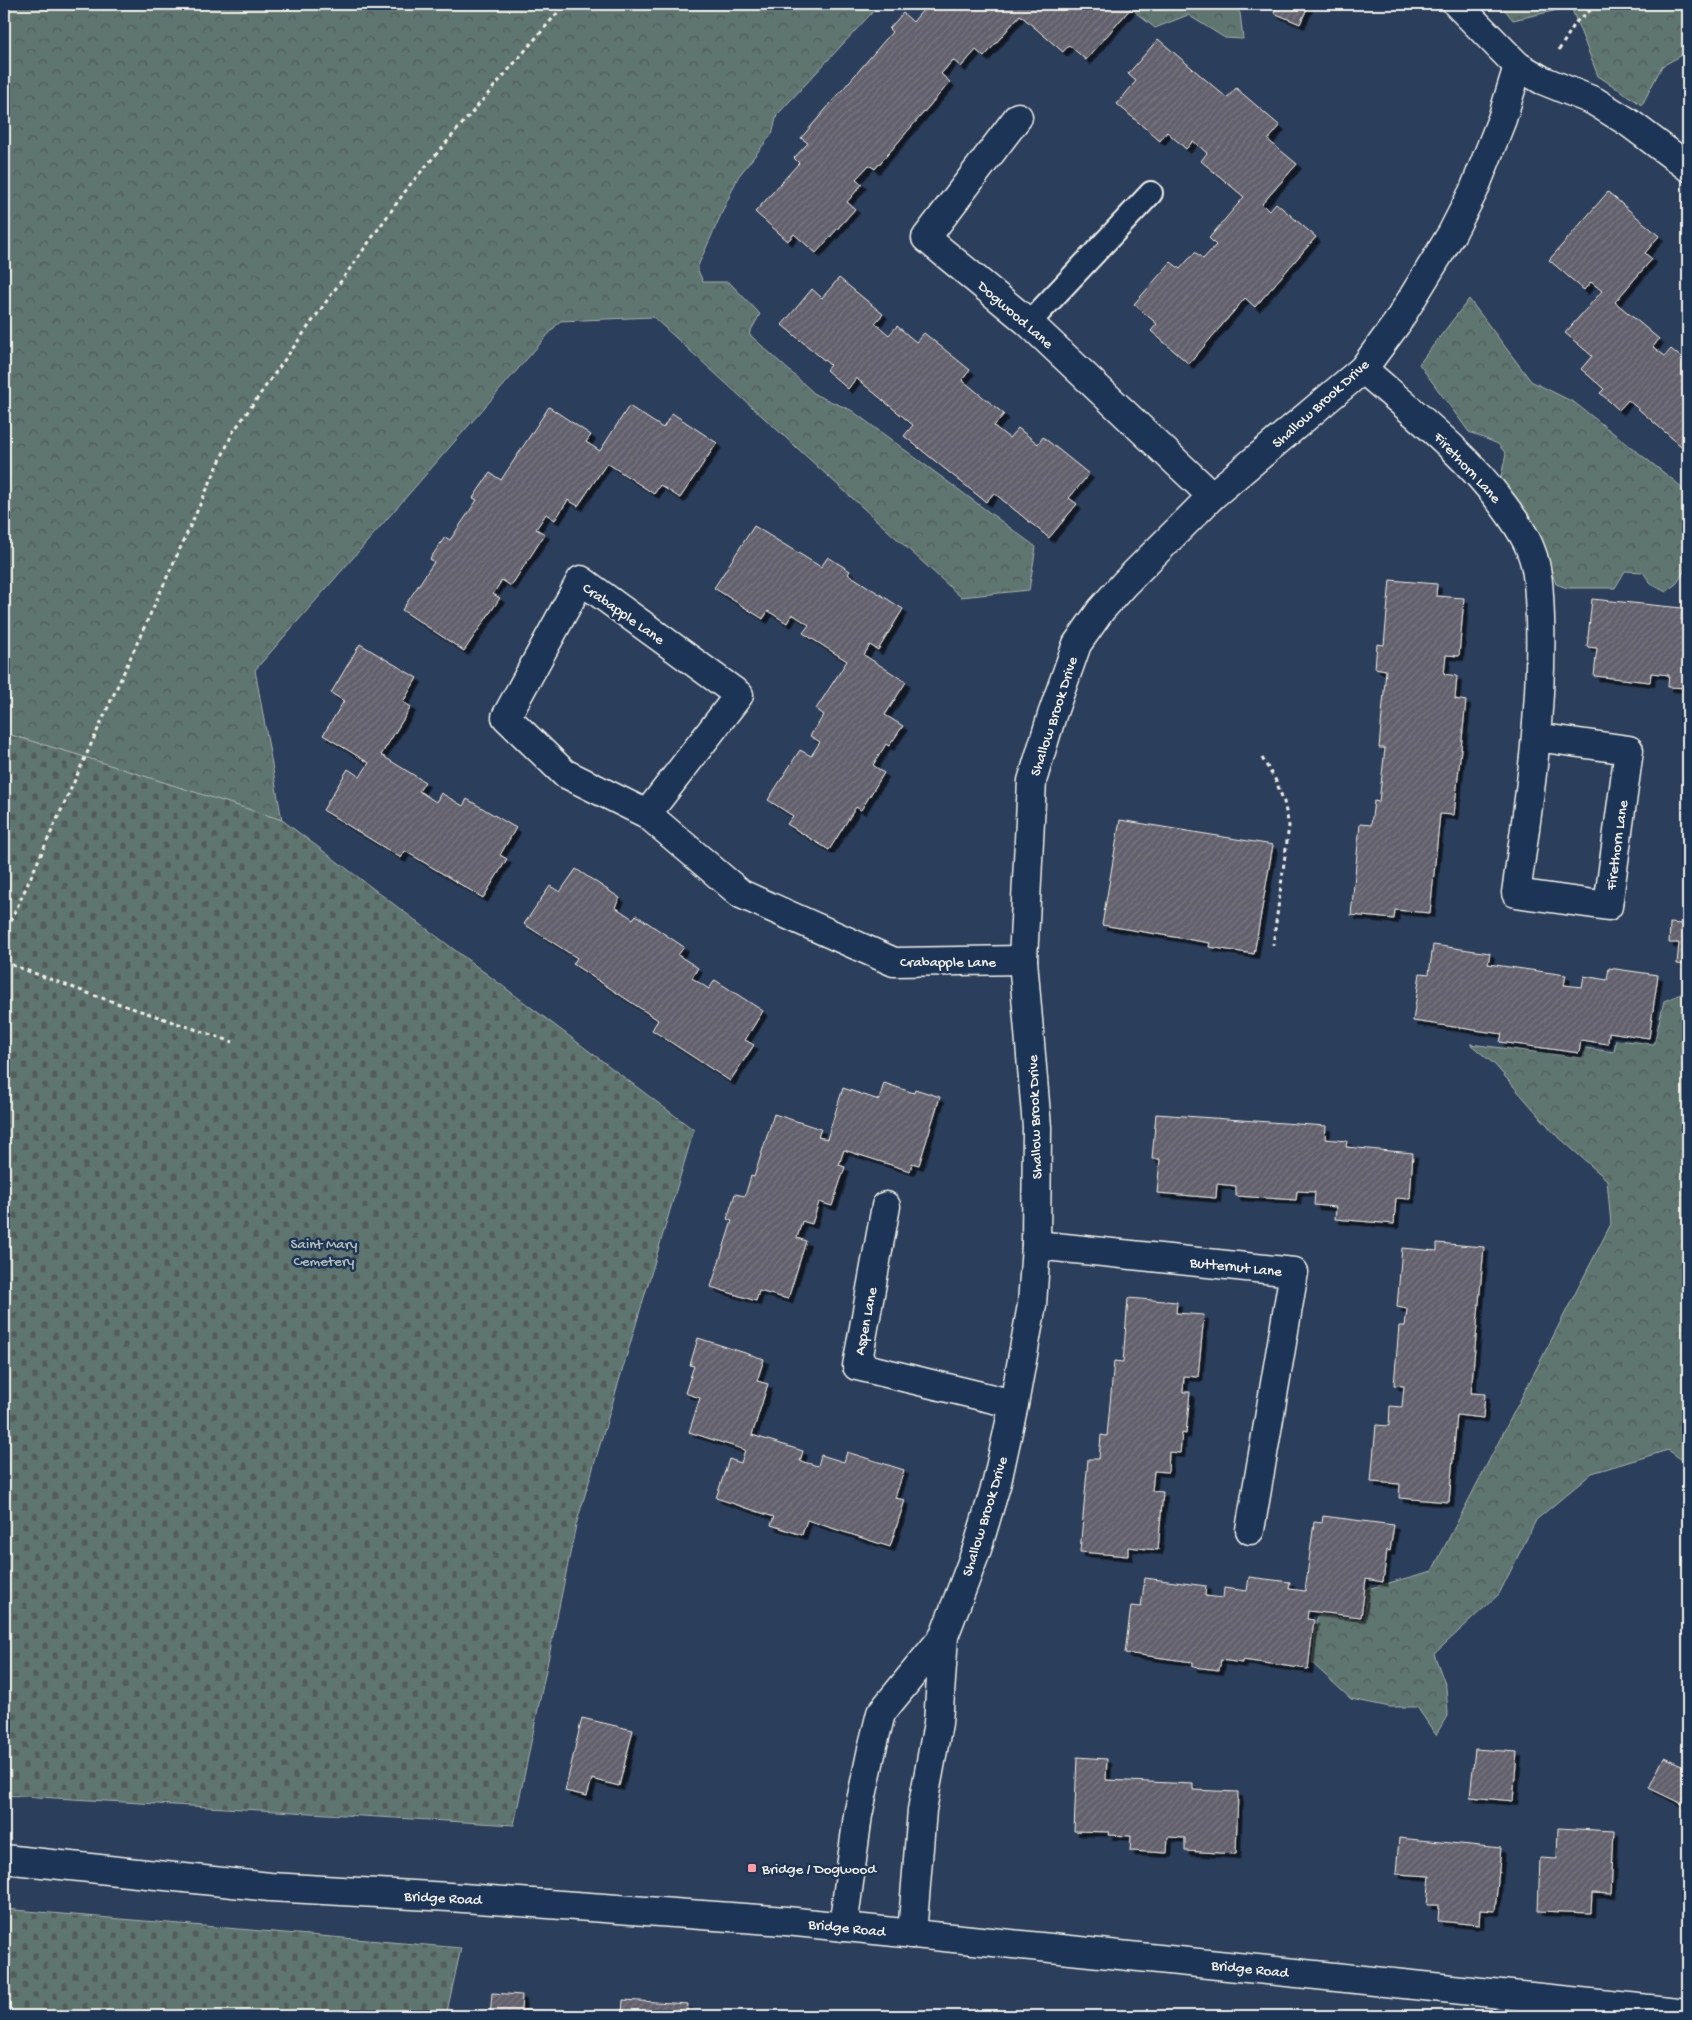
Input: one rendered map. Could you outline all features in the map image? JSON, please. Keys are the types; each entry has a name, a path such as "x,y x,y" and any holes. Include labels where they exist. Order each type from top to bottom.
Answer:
{"street":[{"path":"1457,4 1518,66 1542,80 1594,101 1628,122 1688,167"},
{"name":"Shallow Brook Drive","path":"912,1934 922,1810 938,1723 944,1636 977,1549 997,1482 1014,1404 1032,1305 1036,1245 1037,1127 1023,960 1032,781 1052,715 1077,644 1101,610 1124,584 1212,496 1363,369 1397,323 1428,275 1470,199 1496,137 1518,66"},
{"name":"Dogwood Lane","path":"1018,118 926,238 1029,323 1212,496"},
{"name":"Firethorn Lane","path":"1363,369 1441,436 1476,473 1517,524 1532,551 1537,576 1540,674 1536,737 1516,893 1608,906 1629,750 1536,737"},
{"name":"Crabapple Lane","path":"647,814 739,695 581,580 506,718 564,773 647,814 741,894 894,962 1023,960"},
{"name":"Aspen Lane","path":"886,1206 856,1366 1014,1404"},
{"name":"Butternut Lane","path":"1036,1245 1294,1272 1250,1530"},
{"name":"Shallow Brook Drive","path":"842,1927 858,1815 882,1713 944,1636"},
{"name":"Bridge Road","path":"4,1859 270,1887 449,1897 786,1921 1688,2013"}],"lane":[{"path":"1029,323 1151,194"}],"path":[{"path":"4,936 233,432 409,186 565,4"},
{"path":"1559,51 1576,22 1598,4"},
{"path":"1262,758 1276,781 1284,802 1289,826 1273,945"},
{"path":"4,962 92,995 233,1042"}],"green space":[{"path":"4,4 880,4 777,115 772,134 738,177 697,268 703,282 729,282 760,314 749,334 816,395 851,410 1036,547 1029,590 961,597 653,317 560,321 255,670 282,820 4,733"},
{"path":"1131,4 1233,4 1240,13 1243,39 1225,38 1188,15 1155,28 1135,12"},
{"path":"1500,4 1688,4 1688,52 1662,66 1642,105 1598,76 1571,7 1513,20"},
{"path":"1469,299 1531,381 1575,403 1677,483 1688,496 1688,565 1677,583 1666,592 1651,584 1643,572 1625,571 1615,588 1567,588 1556,584 1535,528 1500,481 1506,454 1498,444 1469,432 1419,364"},
{"name":"Saint Mary Cemetery","path":"4,733 282,820 694,1130 576,1525 514,1825 4,1795"},
{"path":"1688,991 1688,1464 1668,1450 1592,1473 1536,1520 1499,1594 1434,1654 1446,1687 1448,1714 1436,1735 1417,1707 1390,1707 1351,1699 1312,1663 1317,1615 1364,1620 1367,1589 1432,1571 1611,1224 1607,1180 1554,1133 1495,1065 1470,1044 1583,1058 1585,1048 1614,1052 1616,1040 1654,1044 1664,1001"},
{"path":"4,1909 461,1948 446,2016 4,2016"}],"building":[{"path":"928,4 1125,4 1131,8 1086,60 1069,45 1063,52 1020,15 984,57 976,50 961,67 953,60 941,74 950,82 875,169 869,165 856,179 862,184 847,202 855,209 816,253 794,234 788,241 755,212 799,163 794,158 808,143 801,138 892,32 889,29 903,13 913,22"},
{"path":"1271,4 1309,4 1300,24 1274,13 1277,6"},
{"path":"1158,39 1227,98 1236,88 1280,126 1268,140 1297,164 1262,204 1269,211 1276,203 1316,237 1255,307 1245,298 1189,364 1151,331 1157,324 1134,304 1171,262 1180,269 1195,252 1203,259 1216,245 1209,238 1244,197 1201,161 1207,153 1193,141 1186,149 1167,132 1160,141 1117,104 1136,81 1128,74"},
{"path":"1608,192 1659,236 1645,253 1652,259 1615,302 1659,339 1653,347 1665,356 1671,349 1688,363 1688,452 1628,400 1619,410 1600,393 1604,389 1581,369 1592,356 1565,333 1602,291 1591,282 1584,290 1549,260"},
{"path":"839,278 883,314 875,323 889,335 897,326 916,342 924,333 970,370 962,380 1004,414 994,426 1009,438 1018,428 1038,444 1043,437 1089,474 1069,498 1077,504 1049,538 994,493 986,502 904,436 913,425 856,378 848,389 826,370 830,365 782,325 812,289 822,298"},
{"path":"629,406 663,428 672,413 717,443 680,498 660,485 654,494 607,463 578,506 568,500 555,520 546,514 536,529 545,534 511,586 502,580 493,594 500,598 464,651 402,610 434,562 430,559 445,537 450,540 477,500 473,498 490,473 501,480 549,407 591,435 586,442 600,451"},
{"path":"754,526 821,567 828,557 850,571 848,574 903,609 878,650 870,645 864,655 906,682 885,715 903,726 889,746 886,744 873,765 884,773 861,810 856,807 829,850 787,824 793,816 768,800 800,750 811,756 820,742 810,736 824,715 816,709 847,661 803,633 809,625 792,614 787,623 768,611 763,619 714,588"},
{"path":"1390,580 1437,584 1436,596 1464,598 1459,656 1446,655 1444,674 1457,676 1455,699 1466,701 1454,815 1440,814 1430,913 1395,910 1394,919 1351,915 1360,824 1371,825 1374,801 1379,802 1385,748 1379,748 1386,670 1375,668 1377,644 1384,645"},
{"path":"1592,599 1682,608 1681,620 1688,621 1688,688 1668,687 1669,675 1651,673 1650,682 1594,676 1597,648 1587,647"},
{"path":"360,644 417,678 403,702 411,707 381,755 425,782 419,791 436,802 441,793 463,806 467,799 516,828 500,855 507,859 483,898 405,851 401,858 323,810 348,769 360,777 369,763 323,735 344,701 331,693"},
{"path":"1120,820 1273,845 1254,954 1209,947 1210,943 1102,925"},
{"path":"576,869 620,898 615,907 633,919 636,915 684,947 678,955 698,968 692,978 709,989 715,980 763,1011 745,1040 754,1045 730,1081 652,1030 658,1020 573,964 577,958 524,924 550,886 560,892"},
{"path":"1683,903 1688,904 1688,965 1677,964 1679,943 1669,943 1670,923 1681,924"},
{"path":"1433,945 1490,953 1488,964 1566,975 1564,985 1582,987 1584,976 1607,980 1609,968 1658,975 1649,1038 1609,1032 1608,1044 1581,1040 1579,1053 1500,1042 1502,1034 1413,1021 1420,973 1429,974"},
{"path":"884,1083 914,1093 915,1089 940,1097 919,1165 912,1163 910,1171 844,1150 839,1165 845,1167 832,1206 819,1202 812,1224 802,1221 797,1238 806,1241 788,1299 759,1291 756,1301 711,1287 732,1221 727,1219 735,1194 745,1196 751,1176 754,1177 774,1114 821,1129 818,1137 827,1139 843,1088 879,1100"},
{"path":"1156,1114 1326,1126 1325,1139 1347,1141 1346,1147 1413,1153 1410,1199 1396,1198 1394,1224 1335,1219 1336,1207 1314,1205 1315,1192 1297,1191 1296,1200 1236,1196 1236,1186 1217,1184 1216,1198 1157,1193 1160,1159 1152,1159"},
{"path":"1437,1243 1484,1247 1471,1393 1485,1394 1483,1418 1457,1415 1449,1502 1399,1498 1400,1484 1371,1482 1376,1425 1389,1426 1390,1406 1402,1407 1404,1386 1394,1385 1399,1326 1405,1326 1407,1309 1397,1307 1402,1248 1437,1251"},
{"path":"1128,1298 1177,1302 1176,1313 1204,1315 1198,1377 1184,1376 1183,1392 1190,1392 1186,1434 1182,1433 1180,1453 1169,1452 1168,1472 1154,1471 1152,1491 1163,1492 1158,1550 1128,1547 1128,1556 1080,1552 1088,1459 1099,1459 1101,1435 1107,1436 1114,1361 1123,1362"},
{"path":"698,1338 764,1359 757,1381 768,1384 752,1435 803,1451 800,1461 818,1466 821,1455 844,1462 847,1452 904,1470 895,1498 905,1500 890,1547 807,1520 802,1535 771,1525 774,1517 716,1498 729,1459 741,1463 745,1450 689,1432 700,1398 685,1393 694,1366 690,1365"},
{"path":"1323,1516 1394,1525 1390,1551 1387,1550 1383,1582 1366,1579 1361,1617 1308,1611 1307,1619 1314,1620 1308,1669 1242,1660 1242,1663 1221,1660 1219,1670 1193,1667 1193,1662 1125,1653 1131,1606 1141,1607 1145,1578 1206,1586 1205,1596 1223,1598 1224,1588 1247,1591 1249,1577 1290,1582 1289,1589 1305,1591 1314,1522 1322,1523"},
{"path":"582,1718 633,1730 619,1786 592,1779 587,1796 565,1791"},
{"path":"1475,1749 1517,1752 1513,1801 1470,1797"},
{"path":"1077,1757 1107,1759 1106,1780 1193,1784 1193,1790 1238,1792 1236,1854 1185,1851 1185,1838 1168,1837 1167,1853 1130,1851 1131,1836 1108,1835 1109,1832 1074,1831"},
{"path":"1664,1757 1688,1768 1688,1792 1682,1804 1649,1788"},
{"path":"1558,1828 1614,1831 1611,1894 1592,1893 1591,1913 1538,1911 1540,1858 1557,1859"},
{"path":"1399,1838 1501,1848 1495,1911 1480,1910 1479,1925 1438,1921 1439,1905 1427,1905 1430,1876 1396,1874"},
{"path":"492,1993 522,1995 521,2010 544,2011 543,2016 490,2016"},
{"path":"623,2000 688,2004 687,2016 622,2016"}],"place":[{"name":"Bridge / Dogwood","path":"752,1868"}]}
